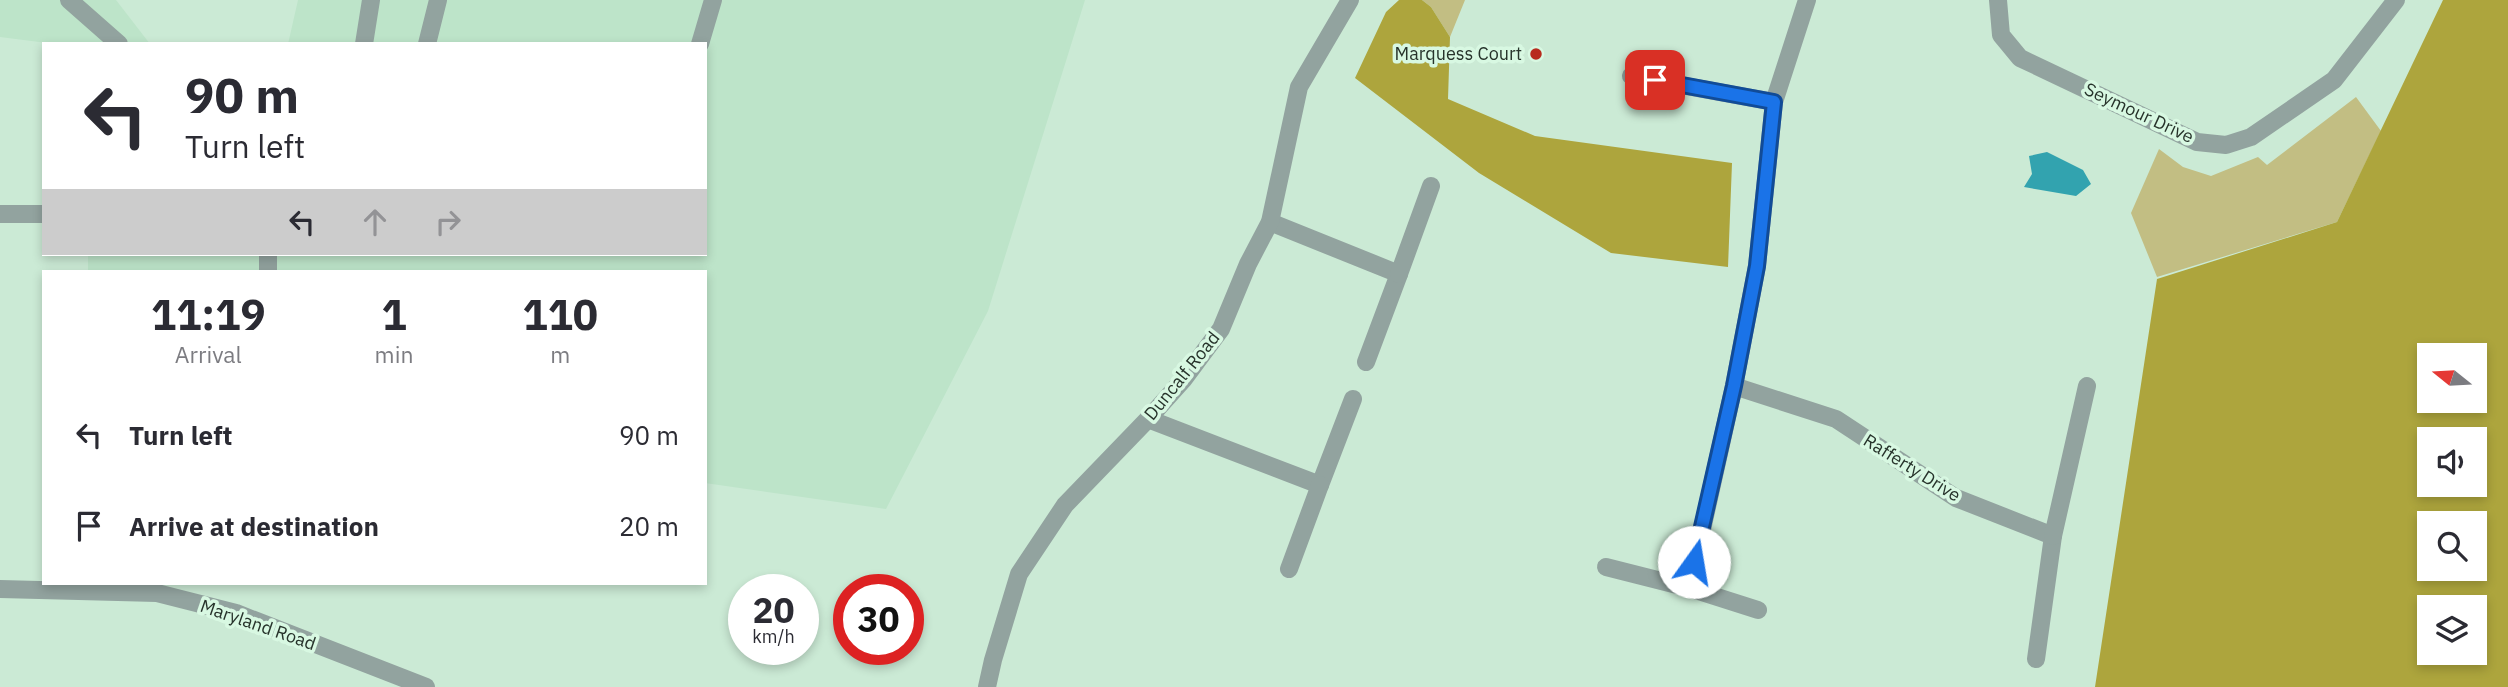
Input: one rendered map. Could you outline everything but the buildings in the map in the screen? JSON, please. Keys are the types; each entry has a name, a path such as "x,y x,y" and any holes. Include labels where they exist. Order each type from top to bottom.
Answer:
{"street":[{"path":"69,0 117,42"},
{"path":"364,42 371,0"},
{"path":"428,42 438,0"},
{"path":"700,42 713,0"},
{"name":"Duncalf Road","path":"987,687 1019,574 1065,506 1149,419 1183,380 1221,329 1248,264 1270,222 1299,87 1350,0"},
{"path":"1689,587 1734,386 1757,266 1774,102 1807,0"},
{"name":"Seymour Drive","path":"1998,0 2001,34 2020,58 2197,142 2226,145 2251,136 2334,80 2396,0"},
{"path":"1631,76 1774,102"},
{"path":"1366,362 1431,186"},
{"path":"0,214 42,214"},
{"path":"1270,222 1399,274"},
{"name":"Rafferty Drive","path":"1734,386 1836,419 1956,498 2053,536"},
{"path":"2036,659 2053,536 2087,386"},
{"path":"1289,569 1353,399"},
{"path":"1149,419 1320,485"},
{"path":"1606,567 1689,587 1758,610"},
{"name":"Maryland Road","path":"0,589 157,593 236,613 426,687"}],"shaded area":[{"path":"0,0 116,0 148,42 42,42 0,37"},
{"path":"298,0 1085,0 988,311 886,509 707,483 707,270 88,270 88,256 707,256 707,42 288,42"},
{"path":"1399,0 1422,0 1431,7 1450,37 1448,99 1535,136 1732,163 1728,267 1611,253 1479,173 1355,78 1386,12"},
{"path":"1422,0 1465,0 1450,37 1431,7"},
{"path":"2443,0 2508,0 2508,687 2095,687 2157,279 2337,222"},
{"path":"2356,97 2381,131 2337,222 2157,277 2131,213 2159,149 2183,167 2211,176 2258,157 2267,165"}],"water":[{"path":"2047,152 2083,170 2091,184 2076,196 2024,187 2032,174 2029,156"}],"place":[{"name":"Marquess Court","path":"1536,54"}],"route":[{"path":"1655,80 1774,102 1757,266 1734,386 1694,562"}]}
